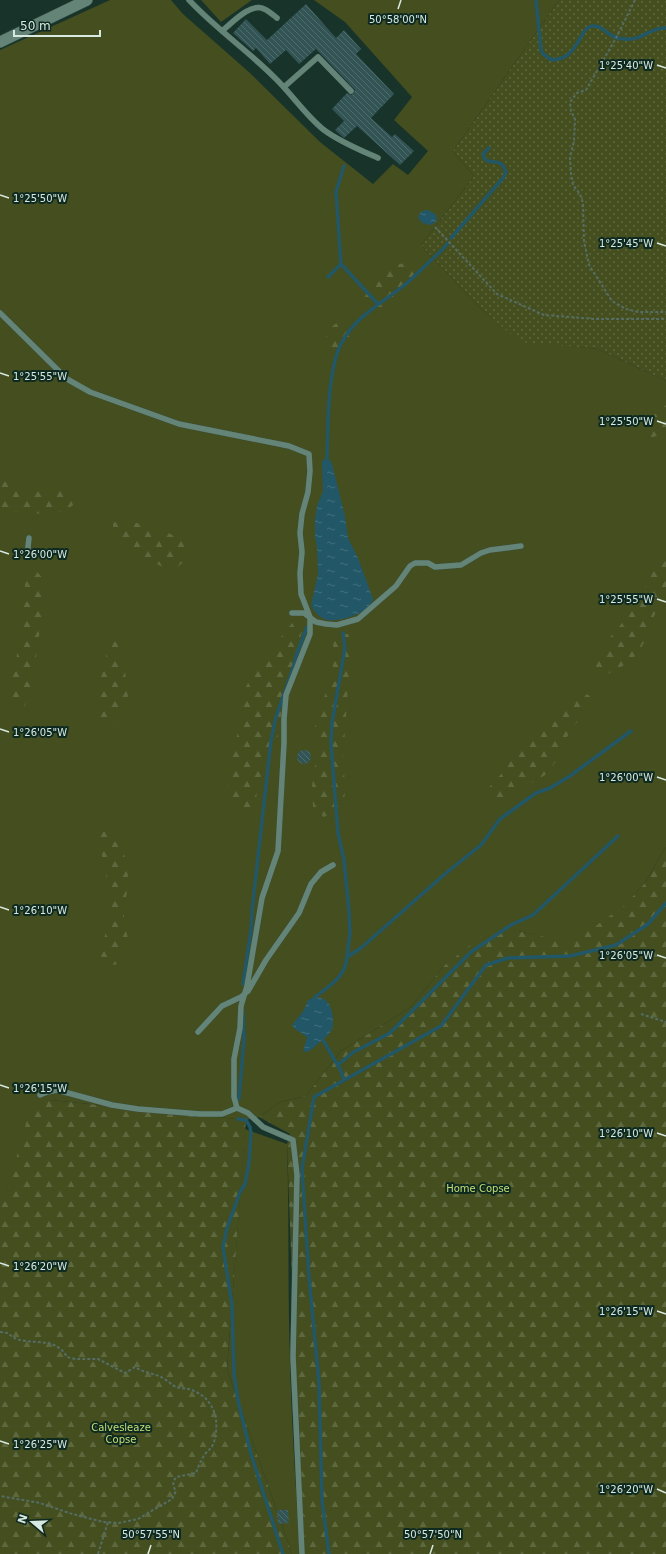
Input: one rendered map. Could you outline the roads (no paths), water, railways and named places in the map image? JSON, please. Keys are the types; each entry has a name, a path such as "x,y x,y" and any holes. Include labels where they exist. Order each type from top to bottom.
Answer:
{"street":[{"path":"0,42 84,2"}],"lane":[{"path":"188,0 205,18 275,78 324,130 352,147 378,158"},
{"path":"222,31 246,11 253,8 263,8 277,18"},
{"path":"284,87 318,57 351,90"},
{"path":"0,313 66,379 90,392 179,424 289,446 309,454 310,471 308,492 302,514 300,533 302,552 300,573 301,594 310,618 310,634 286,695 278,851 262,898 245,994 241,1006 240,1028 234,1059 234,1097 237,1108"},
{"path":"27,556 28,538"},
{"path":"292,613 304,613 316,622 337,625 358,619 393,589 405,576 410,566 415,563 428,563 435,567 461,565 486,552 521,546"},
{"path":"198,1032 222,1006 245,994 252,985 266,960 294,921 311,884 321,872 333,865"},
{"path":"40,1094 57,1090 112,1105 138,1109 200,1114 222,1114 237,1108 248,1113 263,1127 293,1140 297,1175 293,1357 302,1554"}],"water":[{"path":"428,210 437,217 436,222 430,225 419,220 418,216 422,211"},
{"path":"325,459 330,460 332,464 345,516 348,538 358,558 373,599 371,604 360,613 344,619 336,620 322,618 315,612 311,605 318,574 315,519 317,506 323,491 322,461"},
{"path":"315,997 324,999 329,1004 333,1017 333,1026 326,1037 312,1049 303,1052 307,1037 295,1029 292,1025 304,1010 308,1000"}],"waterway":[{"path":"536,0 541,50 543,54 552,60 567,56 585,30 592,26 601,28 614,36 626,39 636,38 661,28 666,28"},
{"path":"451,238 503,178 506,172 501,164 487,161 483,154 489,148"},
{"path":"344,166 336,192 341,264 378,304"},
{"path":"327,459 329,400 333,369 341,344 347,334 362,317 407,283 448,243"},
{"path":"328,277 341,264"},
{"path":"243,984 251,930 271,741 276,717 307,627"},
{"path":"343,633 345,648 332,723 331,743 338,833 344,860 349,911 350,933 347,957"},
{"path":"315,997 340,976 346,964 347,957 361,948 446,873 481,845 500,819 536,793 550,788 570,776 631,731"},
{"path":"338,1065 352,1053 390,1033 471,952 511,925 533,915 618,836"},
{"path":"329,1554 322,1500 319,1382 309,1277 302,1169 314,1097 441,1026 486,965 508,958 570,956 616,945 648,924 666,903"},
{"path":"239,1099 244,1039 243,1011"},
{"path":"323,1040 341,1071 344,1080"},
{"path":"238,1119 246,1120 250,1127 251,1133 249,1163 245,1184 240,1192 227,1228 223,1247 232,1305 234,1374 238,1401 251,1454 283,1554"}],"park label":[{"name":"Home Copse","path":"478,1188"},
{"name":"Calvesleaze Copse","path":"121,1432"}]}
